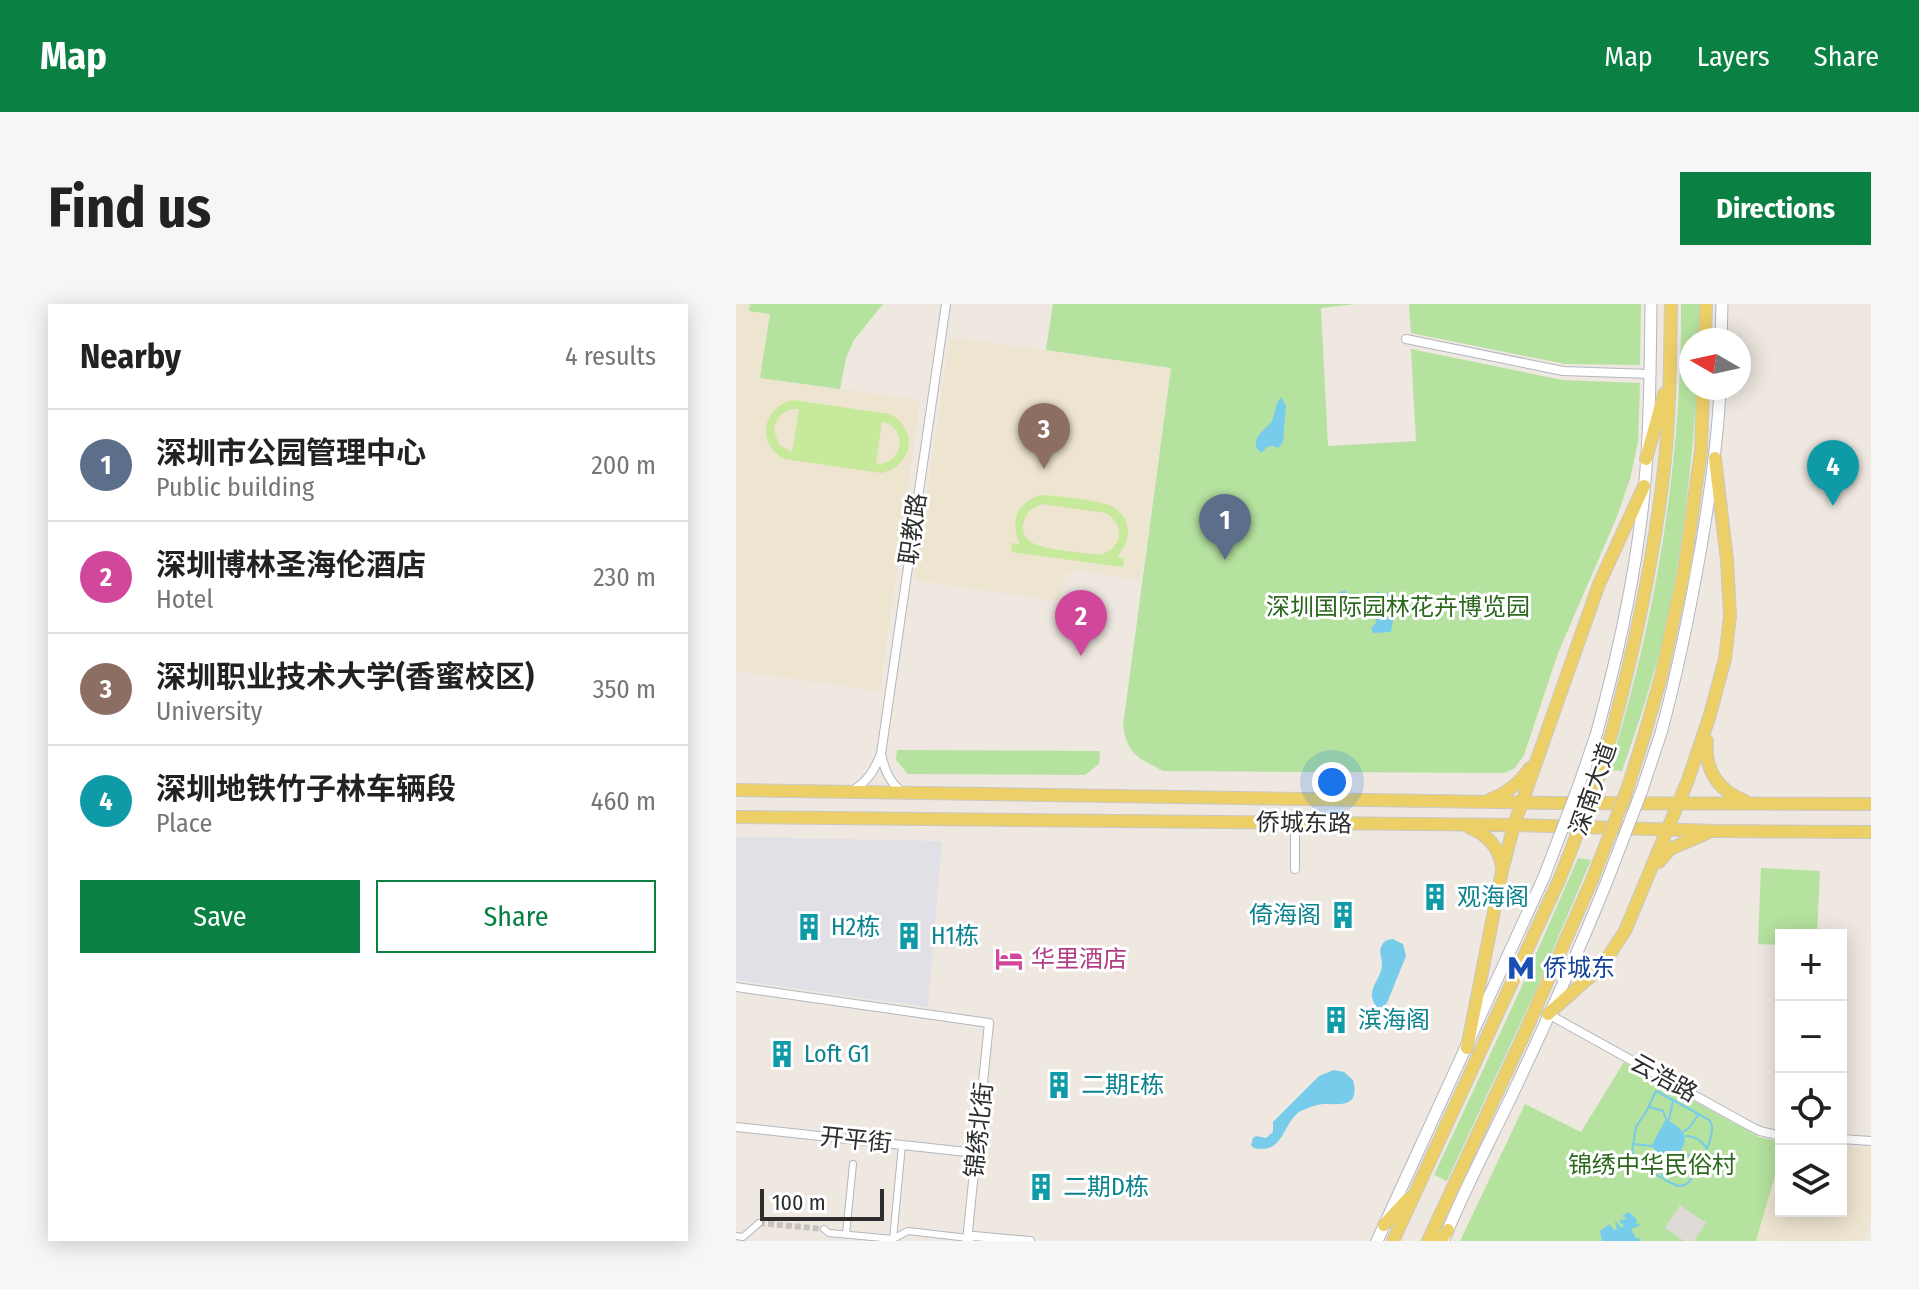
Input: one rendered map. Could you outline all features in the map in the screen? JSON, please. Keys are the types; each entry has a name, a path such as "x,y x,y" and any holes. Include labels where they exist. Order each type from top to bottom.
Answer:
{"main road":[{"path":"1377,1241 1544,877 1597,732 1623,625 1639,540 1646,459 1651,304"},
{"name":"深南大道","path":"1393,1241 1560,878 1596,786 1638,627 1659,505 1671,368 1671,304"},
{"path":"1705,328 1706,304"},
{"path":"1721,328 1722,304"},
{"path":"1646,459 1671,368"},
{"name":"深南大道","path":"1428,1241 1592,880 1645,733 1661,677 1684,571 1701,451 1703,400"},
{"path":"1444,1237 1586,934 1661,733 1688,621 1715,458 1719,400"},
{"path":"1548,1014 1602,966 1615,949 1648,878 1701,747 1725,659 1730,616 1715,458"},
{"path":"1467,1048 1514,825 1599,584 1644,486"},
{"path":"1709,718 1706,747 1714,778 1733,796 1758,804"},
{"path":"1486,802 1519,782 1537,759"},
{"name":"侨城东路","path":"736,790 1486,802 1871,804"},
{"name":"侨城东路","path":"736,817 1871,832"},
{"path":"1459,825 1481,833 1494,845 1502,871"},
{"path":"1648,878 1670,849 1692,838 1717,831"},
{"path":"1384,1225 1418,1188"}],"street":[{"name":"职教路","path":"851,792 866,782 881,754 946,304"},
{"path":"1406,339 1563,371 1650,374"},
{"path":"881,754 891,783 902,792"},
{"path":"1295,823 1295,869"},
{"name":"锦绣北街","path":"736,987 989,1023 970,1240"},
{"name":"云浩路","path":"1548,1014 1748,1125 1775,1135"},
{"name":"开平街","path":"736,1127 976,1153"},
{"path":"1847,1139 1871,1141"},
{"path":"893,1239 902,1145"},
{"path":"846,1234 853,1164"},
{"path":"736,1236 743,1237 759,1223"},
{"path":"827,1234 893,1239 908,1231 930,1237 970,1240 974,1236 1030,1241"}],"shaded area":[{"path":"736,304 750,304 749,311 770,314 761,378 920,400 880,691 736,671"},
{"path":"950,337 1171,368 1141,581 1074,570 1065,577 1058,601 914,580"},
{"path":"736,837 942,841 928,1007 736,980"},
{"path":"1847,1146 1871,1148 1871,1219 1864,1241 1756,1241 1775,1176 1775,1217 1847,1217"},
{"path":"1680,1205 1706,1223 1694,1241 1684,1241 1665,1228"}],"green space":[{"path":"750,304 883,304 854,340 846,358 840,389 760,378 770,314 749,311"},
{"name":"深圳国际园林花卉博览园","path":"1053,304 1356,304 1321,308 1328,446 1416,441 1411,349 1562,380 1640,383 1638,442 1630,479 1558,653 1524,755 1515,768 1504,773 1163,771 1131,750 1123,726 1171,368 1046,350"},
{"path":"1409,304 1641,304 1640,365 1565,364 1411,333"},
{"path":"1681,304 1700,304 1699,328 1681,328"},
{"path":"1679,383 1679,400 1696,400 1689,484 1669,611 1644,707 1622,771 1609,770 1653,598 1677,422"},
{"path":"793,400 890,414 905,429 908,438 906,455 892,469 881,473 784,459 775,452 766,436 769,418 783,404","holes":["799,410 792,452 779,445 774,430 782,414","882,422 895,429 900,443 892,459 876,464"]},
{"path":"1042,495 1069,497 1115,508 1124,517 1128,529 1126,544 1117,557 1124,558 1123,567 1011,552 1012,543 1020,544 1015,528 1018,514 1021,507","holes":["1042,504 1106,513 1117,524 1119,536 1113,547 1100,555 1039,546 1023,531 1029,511"]},
{"path":"897,750 1100,751 1099,764 1085,775 908,774 896,760"},
{"path":"1578,858 1591,860 1535,992 1447,1181 1434,1175"},
{"path":"1761,868 1820,871 1817,929 1775,929 1775,945 1758,944"},
{"name":"锦绣中华民俗村","path":"1624,1062 1759,1137 1775,1141 1775,1176 1756,1241 1460,1241 1525,1104 1581,1132"}],"water":[{"path":"1281,397 1286,406 1283,442 1278,448 1269,446 1262,453 1256,447 1257,439 1272,421"},
{"path":"1346,590 1349,600 1362,605 1369,602 1377,591 1388,593 1389,601 1385,608 1393,620 1391,632 1373,633 1371,628 1376,623 1372,614 1361,617 1356,609 1348,611 1345,603 1338,602 1334,594"},
{"path":"1393,939 1403,944 1406,956 1387,1003 1377,1007 1372,991 1381,970 1380,952 1385,941"},
{"path":"1334,1070 1344,1072 1353,1080 1354,1096 1351,1100 1305,1109 1293,1118 1281,1138 1271,1147 1254,1148 1251,1145 1256,1136 1266,1138 1273,1132 1273,1122 1319,1076"},
{"path":"1666,1119 1679,1127 1685,1140 1675,1159 1662,1156 1652,1146"},
{"path":"1629,1212 1641,1225 1631,1229 1640,1241 1602,1241 1600,1231 1610,1224 1617,1230 1615,1221 1622,1228 1624,1225 1619,1222 1626,1220 1622,1216"}],"waterway":[{"path":"1656,1091 1711,1123 1712,1133 1707,1148 1685,1185 1678,1186 1640,1165 1632,1153 1636,1127 1656,1091"},
{"path":"1669,1119 1673,1101"},
{"path":"1650,1107 1663,1111 1666,1119"},
{"path":"1684,1131 1698,1115"},
{"path":"1686,1136 1697,1139 1706,1147"},
{"path":"1634,1144 1652,1146"},
{"path":"1681,1151 1701,1157"},
{"path":"1675,1159 1679,1167 1693,1173"},
{"path":"1662,1175 1669,1160"}],"tunnel":[{"path":"759,1223 824,1229"}],"place":[{"name":"深圳职业技术大学(香蜜校区)","path":"1044,469"},
{"name":"深圳地铁竹子林车辆段","path":"1833,506"},
{"name":"深圳市公园管理中心","path":"1225,560"},
{"name":"深圳博林圣海伦酒店","path":"1081,656"},
{"name":"观海阁","path":"1435,897"},
{"name":"倚海阁","path":"1343,915"},
{"name":"H2栋","path":"809,927"},
{"name":"H1栋","path":"909,936"},
{"name":"华里酒店","path":"1009,959"},
{"name":"侨城东","path":"1521,968"},
{"name":"滨海阁","path":"1336,1020"},
{"name":"Loft G1","path":"782,1054"},
{"name":"二期E栋","path":"1059,1085"},
{"name":"二期D栋","path":"1041,1187"}]}
